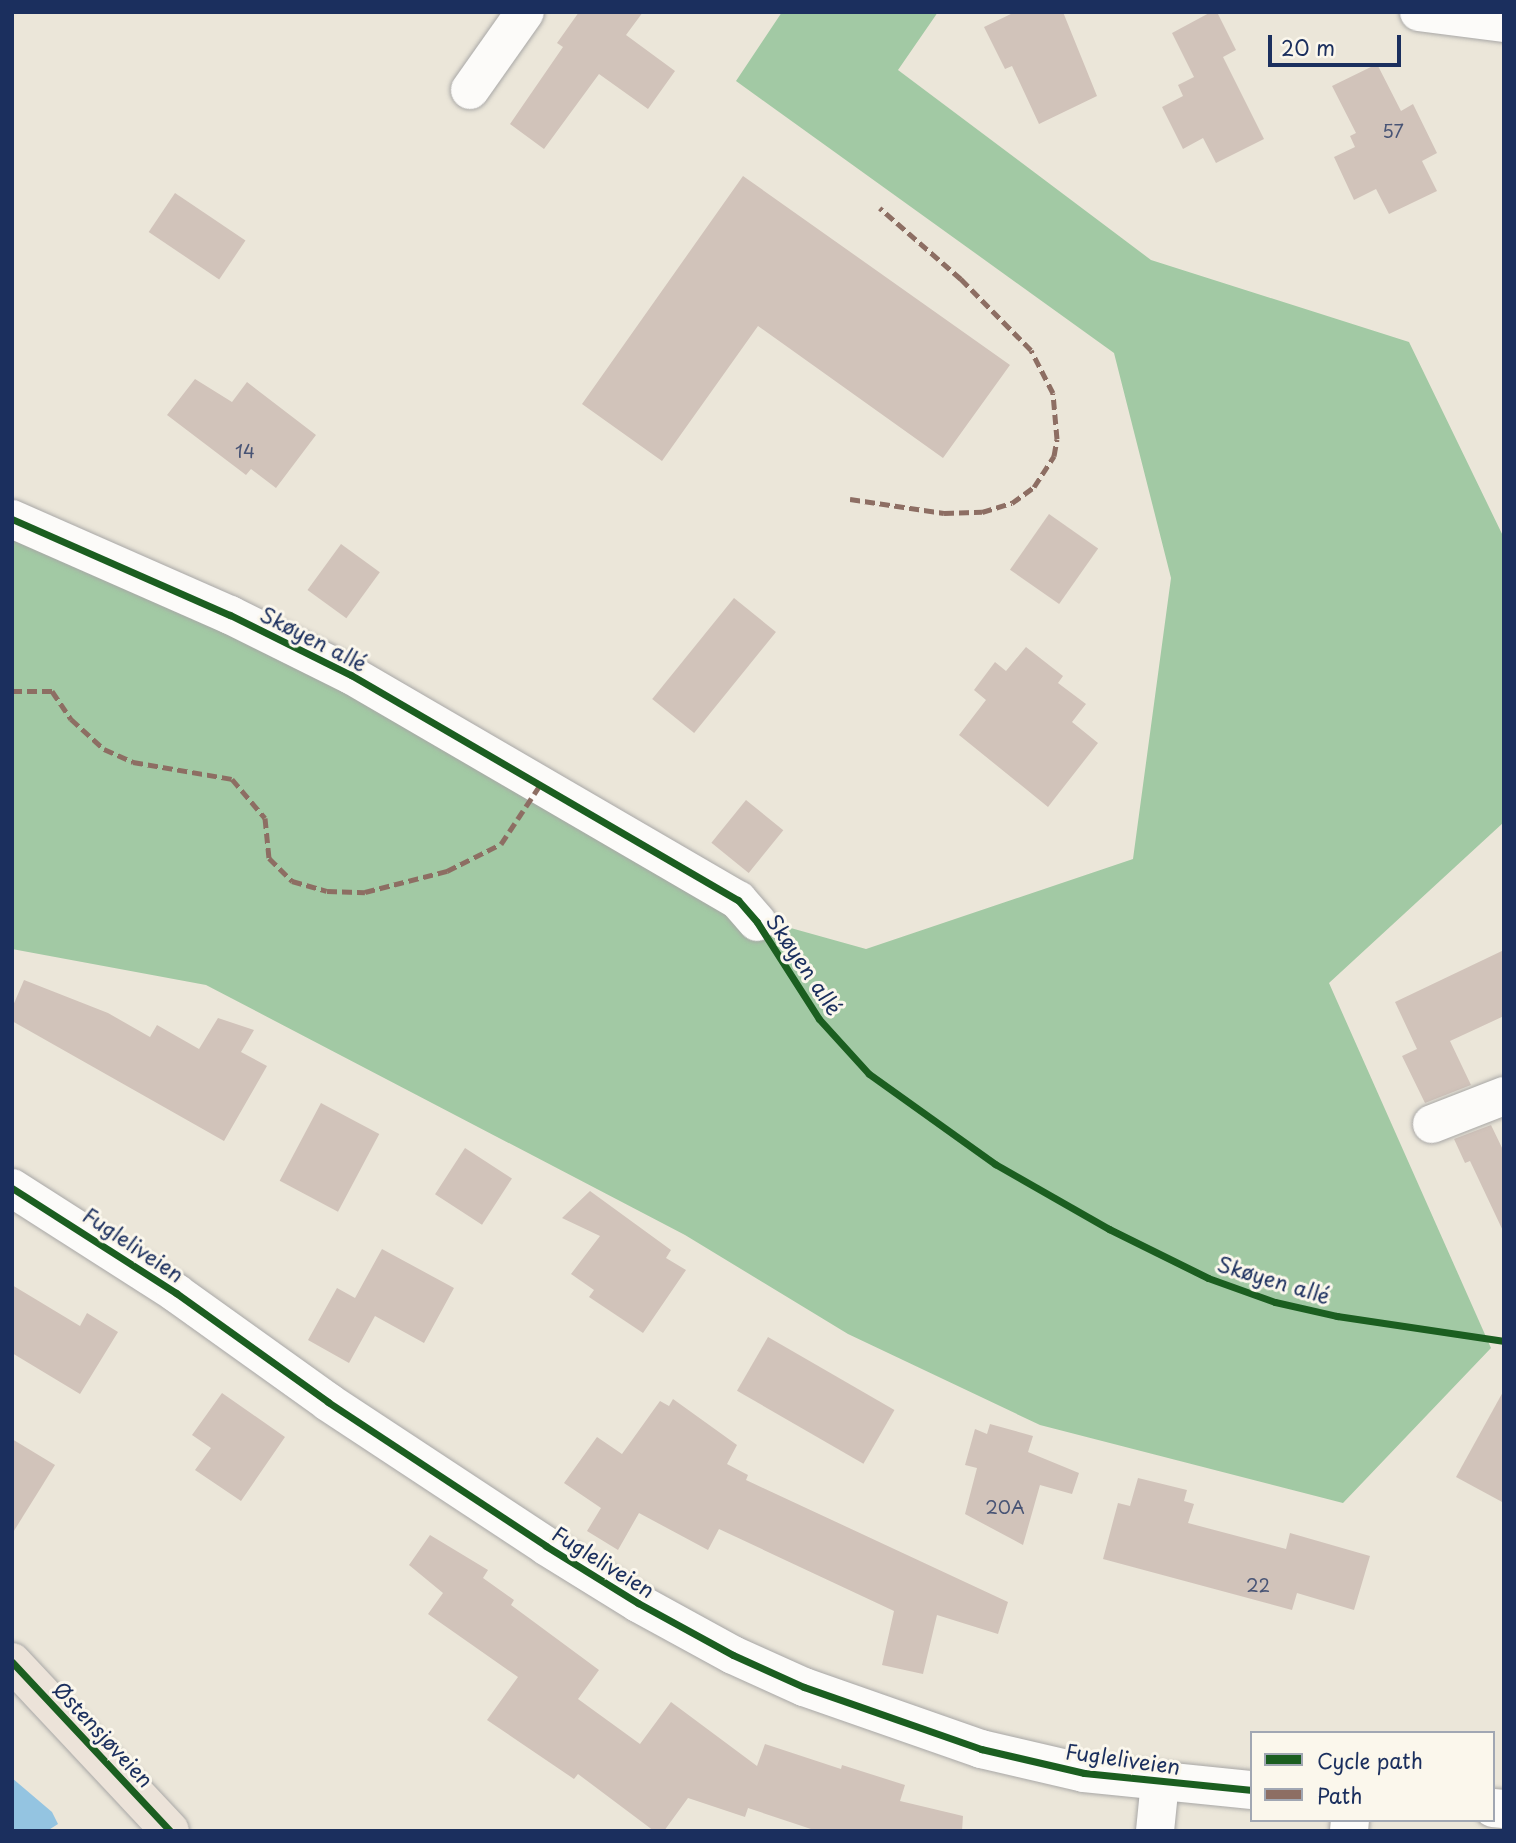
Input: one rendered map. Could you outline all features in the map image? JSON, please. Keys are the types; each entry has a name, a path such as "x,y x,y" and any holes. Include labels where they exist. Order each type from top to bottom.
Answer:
{"main road":[{"name":"Østensjøveien","path":"12,1662 170,1831"}],"street":[{"path":"470,90 525,12"},
{"path":"1419,12 1504,23"},
{"name":"Skøyen allé","path":"12,519 230,615 351,675 715,886 738,900 757,922"},
{"path":"1432,1124 1504,1096"},
{"name":"Fugleliveien","path":"12,1188 165,1285 328,1402 546,1546 690,1632 804,1687 958,1741 1084,1773 1250,1790"},
{"path":"1155,1831 1160,1782"}],"green space":[{"path":"782,12 938,12 898,70 1151,260 1409,342 1504,538 1504,822 1329,983 1491,1348 1343,1503 1040,1425 848,1334 685,1235 206,985 12,949 12,519 214,608 755,918 866,949 1133,859 1171,578 1114,353 736,81"}],"water":[{"path":"12,1778 52,1812 58,1824 47,1831 12,1831"}],"building":[{"path":"579,12 643,12 626,35 675,71 648,109 599,74 544,149 510,124 563,47 557,43"},
{"path":"1015,12 1063,12 1097,96 1039,124 1012,66 1005,69 984,27"},
{"path":"1211,12 1217,12 1236,50 1223,57 1264,139 1216,163 1203,138 1183,149 1162,107 1183,96 1178,85 1194,77 1172,33"},
{"path":"1377,64 1401,111 1413,104 1437,153 1422,161 1437,191 1389,214 1376,189 1354,200 1334,157 1355,147 1350,136 1356,133 1332,86"},
{"path":"743,176 1010,365 943,458 758,326 662,461 582,404"},
{"path":"175,193 245,241 219,279 149,232"},
{"path":"195,379 232,402 247,382 316,435 276,488 251,469 246,475 167,415"},
{"path":"1049,514 1098,548 1059,604 1010,570"},
{"path":"341,544 380,572 346,618 307,590"},
{"path":"734,598 776,632 694,733 652,699"},
{"path":"1026,647 1063,676 1058,683 1086,704 1072,722 1098,743 1048,807 959,735 986,700 974,690 995,662 1006,671"},
{"path":"746,800 783,830 749,873 711,843"},
{"path":"1504,950 1504,1016 1450,1041 1471,1085 1425,1103 1402,1056 1417,1049 1395,1002"},
{"path":"24,980 108,1013 150,1037 157,1025 199,1049 218,1018 254,1030 241,1052 267,1066 224,1141 12,1021 12,1008"},
{"path":"321,1103 379,1134 338,1212 280,1181"},
{"path":"1491,1125 1504,1152 1504,1233 1470,1161 1465,1163 1454,1139"},
{"path":"465,1148 512,1178 482,1225 435,1194"},
{"path":"590,1191 671,1250 666,1258 686,1270 643,1333 589,1297 594,1290 571,1274 600,1236 562,1218"},
{"path":"382,1249 454,1288 424,1343 375,1316 349,1363 308,1340 337,1288 355,1298"},
{"path":"12,1285 80,1326 87,1313 118,1332 80,1394 12,1353"},
{"path":"768,1337 894,1410 863,1464 737,1391"},
{"path":"1504,1390 1504,1503 1456,1477"},
{"path":"222,1393 285,1437 241,1501 195,1470 211,1448 192,1435"},
{"path":"673,1399 737,1445 727,1464 748,1475 746,1480 1008,1602 998,1634 937,1615 923,1674 882,1665 894,1611 719,1529 708,1550 639,1513 618,1550 587,1531 601,1508 564,1483 597,1437 622,1454 660,1401 669,1406"},
{"path":"990,1424 1033,1436 1028,1452 1079,1473 1072,1494 1040,1485 1023,1545 965,1514 977,1468 965,1465 975,1429 987,1434"},
{"path":"12,1439 55,1465 12,1534"},
{"path":"1138,1478 1187,1490 1184,1501 1194,1504 1188,1523 1286,1549 1290,1533 1370,1556 1354,1610 1297,1593 1292,1610 1103,1559 1118,1503 1130,1506"},
{"path":"430,1535 488,1570 483,1578 514,1600 511,1605 599,1670 578,1699 640,1744 671,1702 757,1766 765,1744 841,1769 842,1765 905,1785 900,1801 963,1816 962,1831 817,1831 748,1808 745,1817 688,1798 664,1831 654,1831 578,1774 574,1779 487,1720 518,1677 428,1614 443,1593 409,1565"}],"marked path":[{"path":"850,499 944,513 982,512 1012,503 1034,487 1054,456 1057,439 1053,393 1031,350 961,279 880,208"},
{"path":"12,691 52,691 71,719 104,749 133,762 232,779 265,818 269,858 292,881 327,891 365,892 447,871 501,844 542,782"}],"cycle path":[{"path":"12,519 230,615 351,675 738,900 757,922 819,1019 869,1074 995,1164 1109,1229 1208,1278 1275,1302 1337,1316 1504,1341"},
{"path":"12,1188 176,1293 328,1402 546,1546 638,1603 733,1655 804,1687 981,1749 1084,1773 1250,1790"},
{"path":"12,1662 170,1831"}]}
